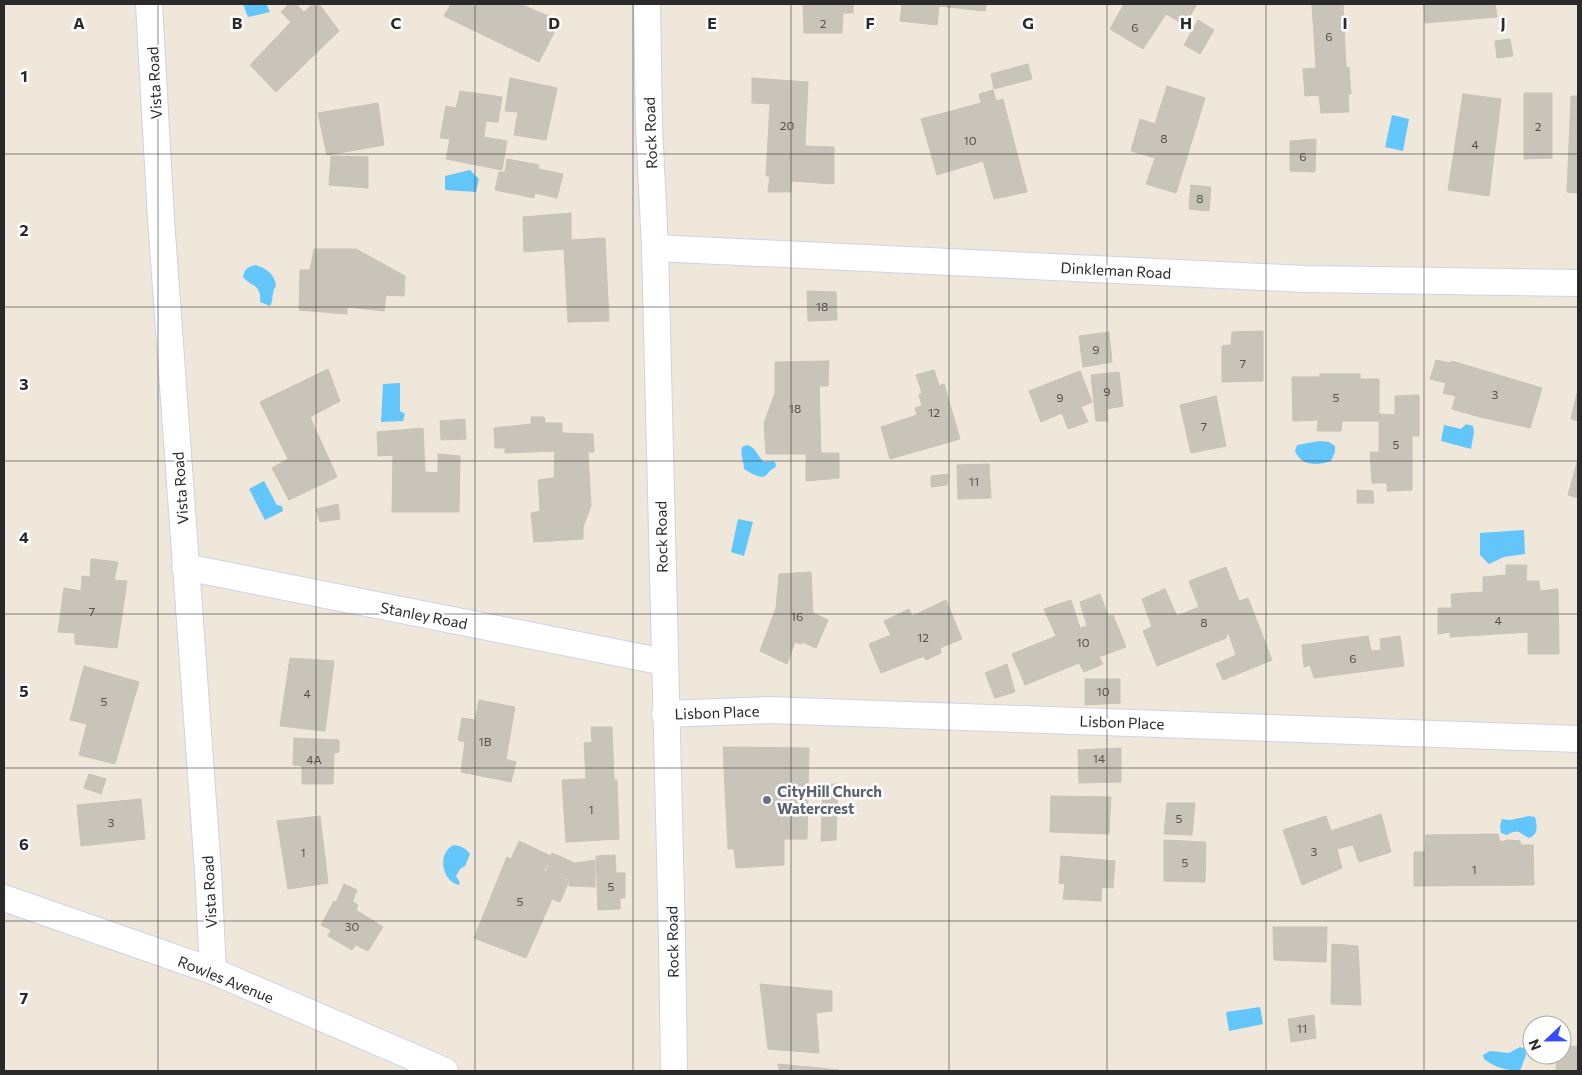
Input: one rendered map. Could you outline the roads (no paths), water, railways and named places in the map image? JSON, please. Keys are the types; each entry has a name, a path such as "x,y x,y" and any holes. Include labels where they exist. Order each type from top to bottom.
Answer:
{"street":[{"name":"Vista Road","path":"149,4 162,229 208,871 213,971"},
{"name":"Rock Road","path":"647,4 649,126 655,248 674,1071"},
{"name":"Dinkleman Road","path":"655,248 1304,278 1578,283"},
{"name":"Stanley Road","path":"185,567 664,662"},
{"name":"Lisbon Place","path":"665,714 777,710 1578,739"},
{"name":"Rowles Avenue","path":"4,898 213,971 444,1071"}],"water":[{"path":"243,4 266,4 270,12 248,17"},
{"path":"1392,115 1409,119 1403,151 1385,147"},
{"path":"470,170 479,179 476,192 445,190 445,176"},
{"path":"255,265 270,272 274,278 276,286 270,306 260,302 258,289 243,277 247,269"},
{"path":"400,383 400,411 405,414 403,421 381,422 383,384"},
{"path":"1466,424 1473,426 1474,432 1471,449 1441,441 1444,425 1461,429"},
{"path":"1320,441 1329,442 1335,446 1335,452 1331,461 1310,464 1301,460 1295,451 1297,445"},
{"path":"747,445 753,448 764,462 774,461 776,464 775,468 763,477 754,475 744,469 742,447"},
{"path":"264,481 277,505 282,506 283,511 265,520 249,489"},
{"path":"738,519 753,522 744,556 731,552"},
{"path":"1524,530 1525,554 1504,557 1489,564 1480,555 1480,533"},
{"path":"1529,816 1535,817 1536,832 1529,838 1519,832 1507,835 1501,833 1502,819 1510,820"},
{"path":"454,845 467,850 470,854 465,866 460,869 456,876 460,883 459,885 448,878 443,866 445,854"},
{"path":"1260,1007 1263,1024 1229,1031 1226,1012"},
{"path":"1522,1048 1522,1065 1520,1071 1492,1065 1484,1059 1483,1055 1490,1051 1509,1053"}],"place":[{"name":"CityHill Church Watercrest","path":"767,800"}]}
